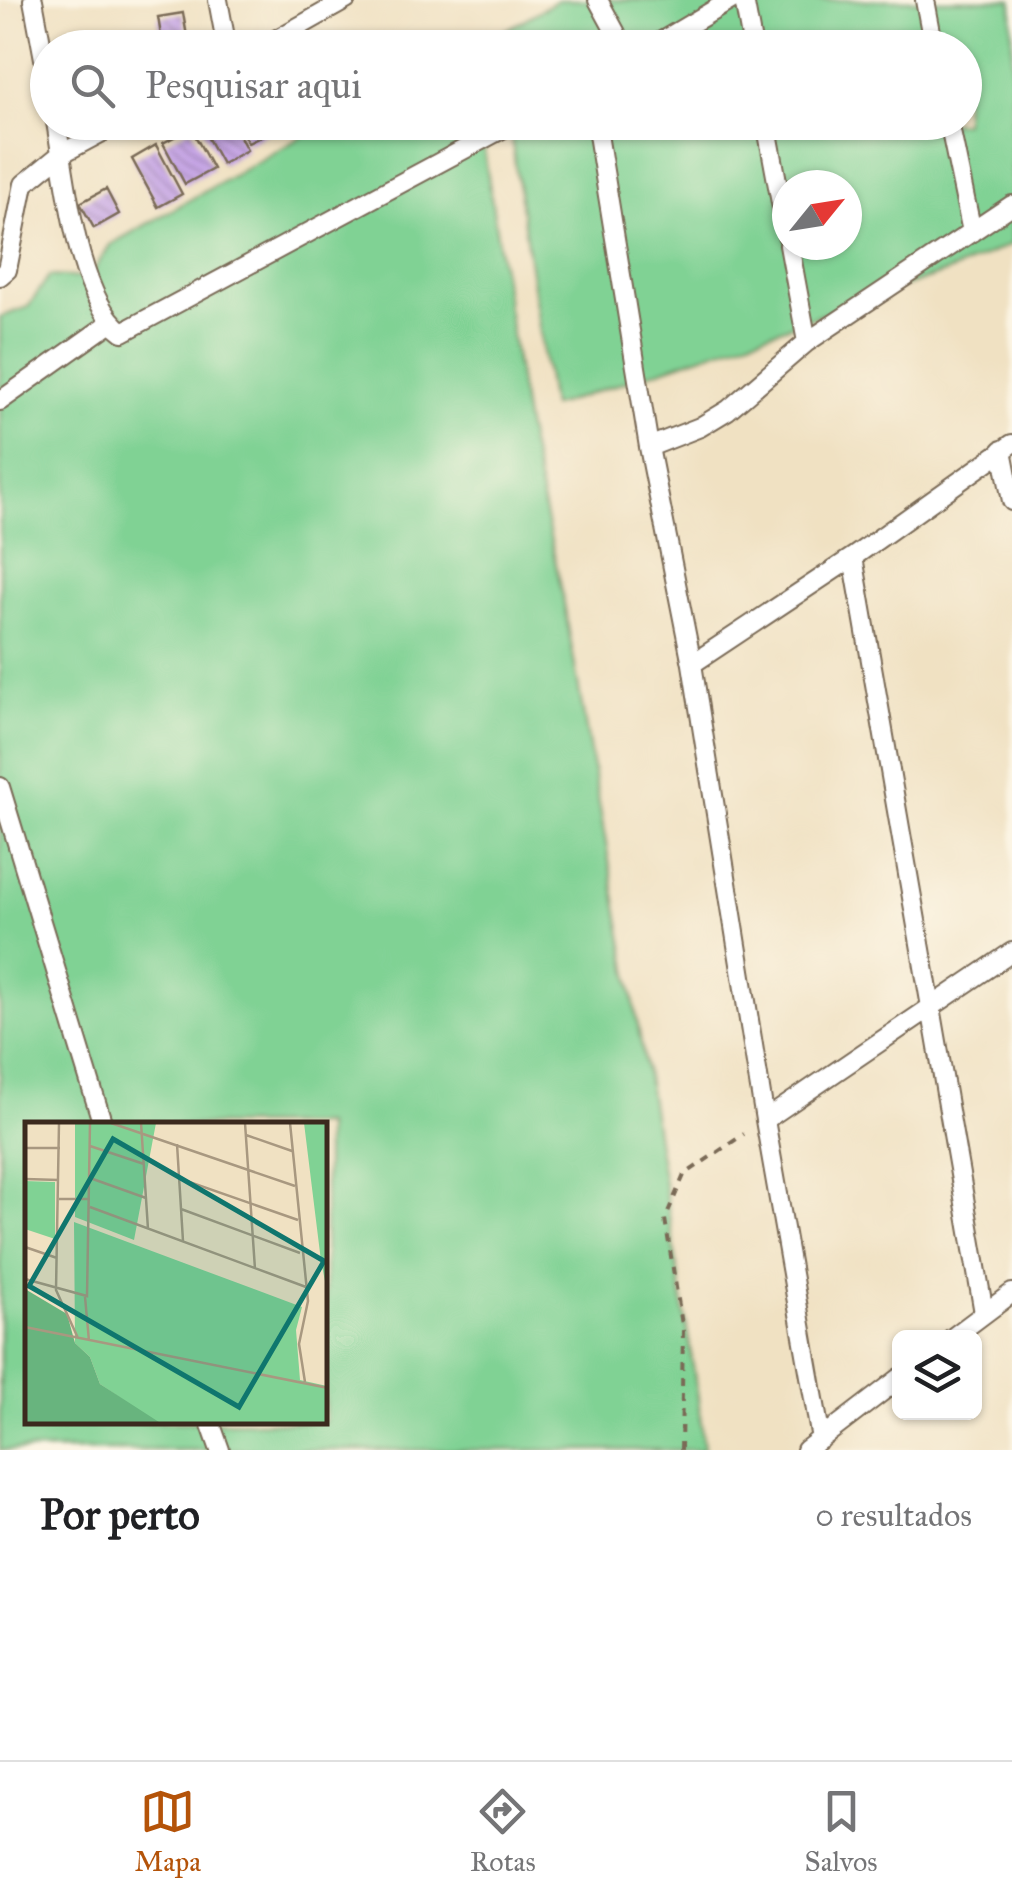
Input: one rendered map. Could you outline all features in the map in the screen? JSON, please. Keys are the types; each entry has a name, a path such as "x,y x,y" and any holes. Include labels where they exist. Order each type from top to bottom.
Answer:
{"street":[{"path":"32,0 38,30"},
{"path":"218,0 224,30"},
{"path":"292,30 346,0"},
{"path":"598,0 614,30"},
{"path":"680,30 731,0"},
{"path":"744,0 750,30"},
{"path":"925,0 931,30"},
{"path":"59,140 84,271 110,323 123,332 481,140"},
{"path":"0,276 8,270 24,184 87,140"},
{"path":"599,140 649,447 692,664 813,1444 892,1384"},
{"path":"769,140 775,170"},
{"path":"954,140 972,232"},
{"path":"649,447 700,427 728,410 806,342 1012,205"},
{"path":"792,260 806,342"},
{"path":"0,401 110,323"},
{"path":"692,664 853,558 1007,447"},
{"path":"1007,447 1012,502"},
{"path":"853,558 984,1313"},
{"path":"0,788 102,1122"},
{"path":"764,1120 1012,952"},
{"path":"962,1330 1012,1293"},
{"path":"211,1425 220,1450"}],"path":[{"path":"682,1450 683,1331 665,1220 684,1175 764,1120"}],"green space":[{"path":"558,0 1012,0 1012,244 953,270 551,407 512,140 982,140 982,30 506,30"},
{"path":"296,140 483,140 525,421 562,592 649,1089 704,1450 0,1450 0,317 28,307 49,276 89,278 110,245"}],"building":[{"path":"183,13 186,30 160,30 158,17"},
{"path":"197,140 213,169 185,184 163,143"},
{"path":"209,140 242,140 247,150 222,164"},
{"path":"156,145 182,194 158,207 132,159"},
{"path":"106,189 119,214 94,228 80,203"}]}
